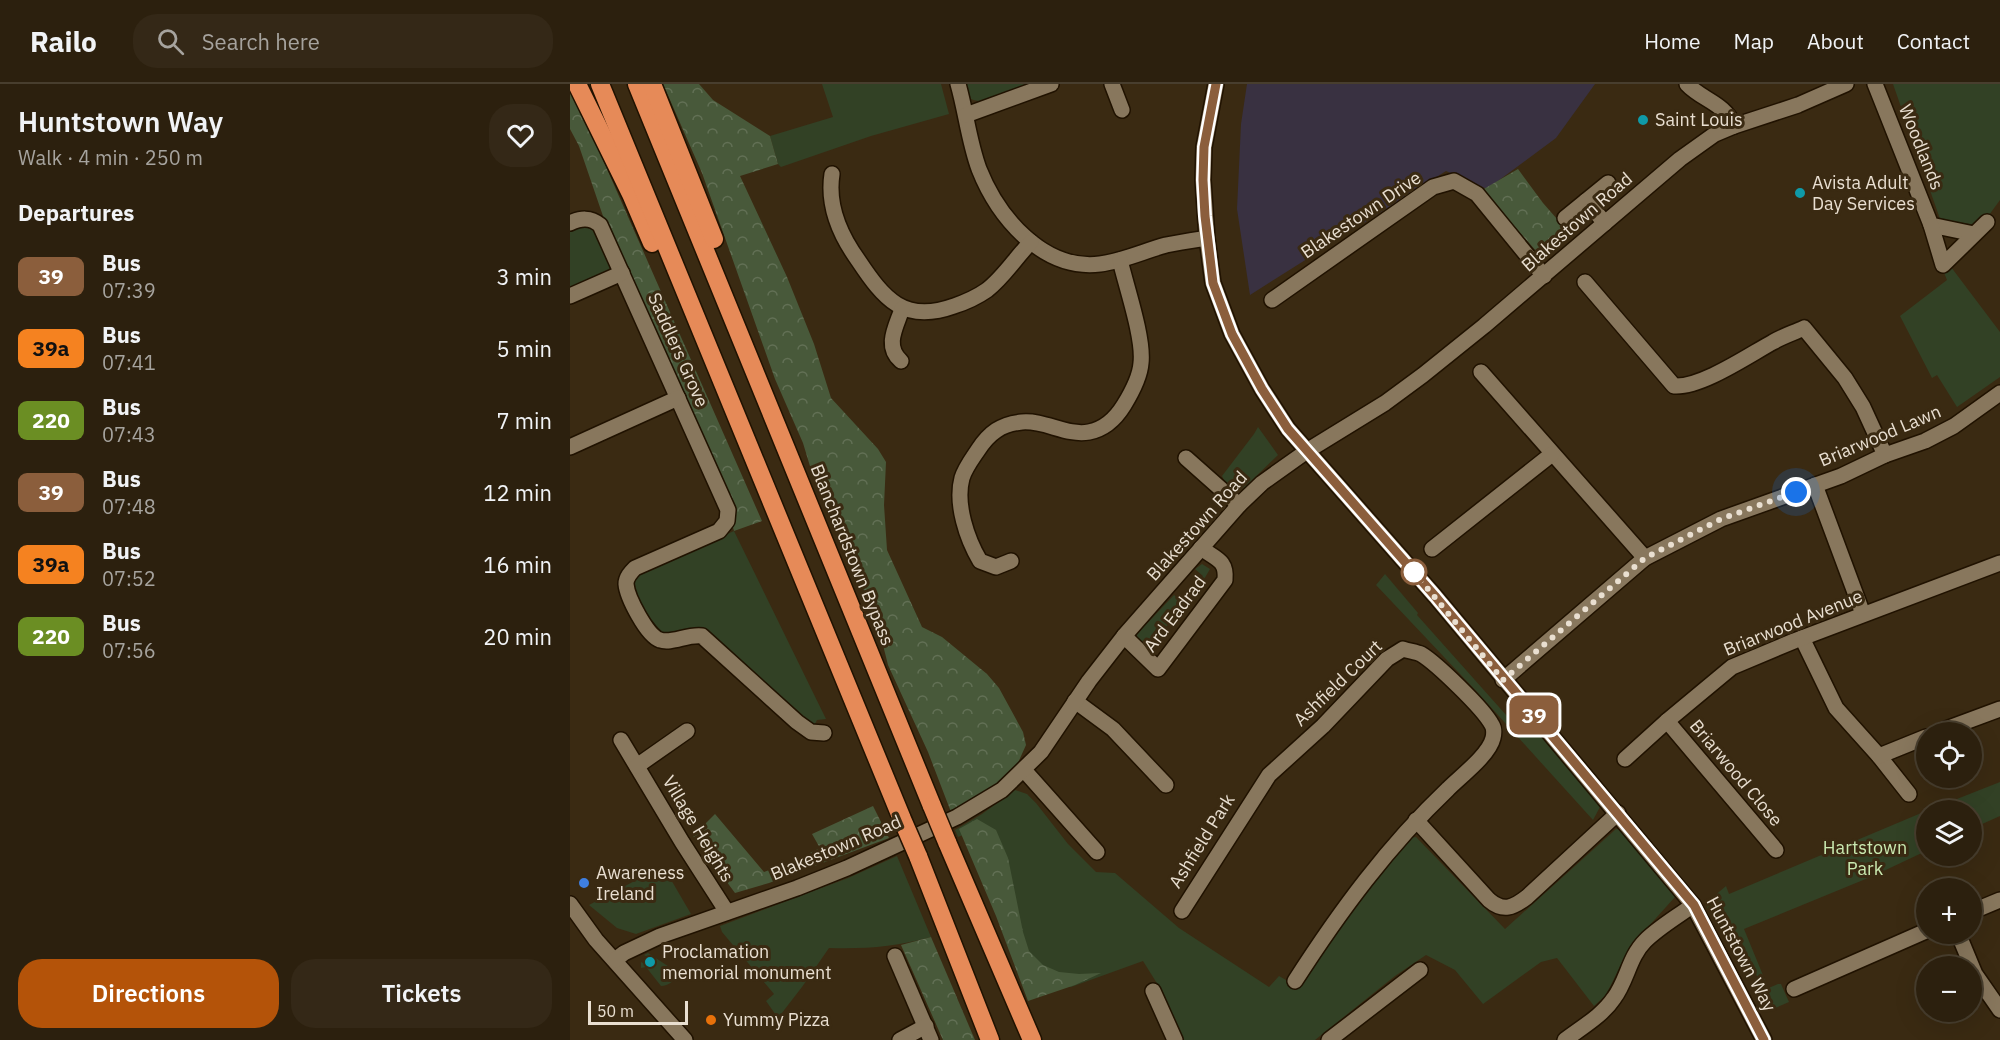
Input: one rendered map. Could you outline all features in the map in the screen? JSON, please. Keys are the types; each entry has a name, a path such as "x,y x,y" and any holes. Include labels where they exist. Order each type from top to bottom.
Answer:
{"highway":[{"path":"577,84 631,194 821,650 860,717"},
{"path":"600,84 918,856 990,1040"},
{"name":"Blanchardstown Bypass","path":"637,84 932,806 1032,1040"},
{"path":"652,84 770,383 785,448"}],"street":[{"path":"958,84 975,156 986,184 1010,220 1031,242 1053,257 1072,264 1098,264 1167,245 1207,238"},
{"path":"966,114 1051,84"},
{"path":"1112,84 1122,110"},
{"name":"Huntstown Way","path":"1216,84 1209,113 1203,162 1203,194 1213,283 1232,334 1262,389 1288,429 1435,596 1503,680 1694,905 1764,1040"},
{"path":"1687,84 1696,93 1714,101 1725,110 1734,126"},
{"name":"Blakestown Road","path":"615,960 624,953 660,936 848,868 957,817 1002,790 1045,746 1075,701 1124,636 1239,505 1262,483 1414,382 1544,276 1680,159 1715,134 1798,105 1846,84"},
{"name":"Woodlands","path":"1875,84 1931,225 1942,265 1987,222"},
{"path":"832,174 831,202 844,240 882,293 902,309 915,312 935,311 972,299 991,286 1031,242"},
{"name":"Blakestown Drive","path":"1272,300 1433,187 1454,181 1477,194 1544,276"},
{"path":"1565,218 1608,183"},
{"path":"1586,201 1605,223"},
{"name":"Saddlers Grove","path":"570,223 585,218 594,220 600,225 728,510 727,521 717,532 635,568 627,579 628,592 654,638 669,641 685,636 702,636 797,722 811,732 825,734"},
{"path":"1931,225 1974,234"},
{"path":"1011,561 996,567 980,561 965,523 961,499 962,479 970,462 994,430 1024,422 1073,433 1091,432 1111,422 1119,412 1136,381 1142,360 1119,260"},
{"path":"570,296 622,273"},
{"path":"1585,282 1674,386 1685,387 1731,366 1775,340 1804,328 1850,385 1885,455"},
{"path":"901,361 894,353 891,344 902,309"},
{"path":"1481,372 1645,558"},
{"name":"Briarwood Lawn","path":"1503,680 1645,558 1721,519 1841,476 1885,455 1925,441 1947,430 2000,393"},
{"path":"570,447 678,398"},
{"path":"1432,549 1552,454"},
{"path":"1186,458 1239,505"},
{"path":"1815,485 1863,614"},
{"name":"Ard Eadrad","path":"1124,636 1158,669 1225,580 1224,564 1201,548"},
{"name":"Briarwood Avenue","path":"1625,759 1725,671 1768,651 2000,563"},
{"path":"1802,638 1836,708 1909,794"},
{"name":"Ashfield Court","path":"1256,793 1269,775 1323,726 1386,659 1403,649 1420,654 1450,680 1487,718 1494,732 1491,744 1484,753 1416,820 1353,896 1294,981"},
{"path":"1075,701 1120,735 1157,782"},
{"path":"1965,722 2000,709"},
{"name":"Briarwood Close","path":"1667,721 1776,850"},
{"name":"Village Heights","path":"637,766 687,731"},
{"name":"Village Heights","path":"621,740 727,912"},
{"path":"1879,756 1916,741"},
{"path":"1024,770 1097,852"},
{"name":"Ashfield Park","path":"1182,911 1256,793"},
{"path":"1416,820 1489,900 1497,906 1506,908 1516,906 1527,897 1618,813"},
{"path":"1982,907 2000,900"},
{"path":"570,904 596,940 685,1040"},
{"path":"1565,1040 1614,999 1644,942 1668,922 1694,905"},
{"path":"1794,989 1916,935"},
{"path":"1963,944 1975,974 2000,1010"},
{"path":"895,956 928,1033 900,1040"},
{"path":"1329,1040 1392,984 1420,970"},
{"path":"1153,991 1175,1040"}],"shaded area":[{"path":"1247,84 1595,84 1556,138 1487,189 1446,171 1250,295 1237,209 1241,124"}],"green space":[{"path":"663,84 699,84 713,100 770,136 778,164 740,176 787,277 814,344 831,398 878,449 886,462 884,505 887,550 922,627 942,637 987,674 999,688 1023,732 1026,745 1017,765 1008,776 971,803 951,812 928,752 888,665 883,645 884,635 872,600 860,585 856,570 816,486 803,443 775,379 702,173"},
{"path":"822,84 941,84 949,114 871,136 781,167 778,164 770,136 833,117"},
{"path":"966,84 1031,84 994,99 978,101 971,99"},
{"path":"1893,84 2000,84 2000,200 1981,226 1940,219"},
{"path":"570,85 762,521 734,531 733,510 685,396 604,219 579,146 570,129"},
{"path":"1518,169 1571,235 1551,254 1537,252 1482,190"},
{"path":"578,226 593,227 611,266 608,271 570,289 570,230"},
{"path":"1951,267 2000,332 2000,377 1957,407 1937,375 1932,378 1900,316 1947,280 1943,270"},
{"path":"1258,427 1278,455 1237,493 1229,490 1222,476"},
{"path":"734,531 826,719 817,720 813,728 705,632 670,636 654,630 632,589 631,580 637,573"},
{"path":"1202,564 1210,569 1196,591 1171,622 1142,648 1137,642 1137,634 1174,595 1182,602 1185,600 1203,576 1195,569"},
{"path":"1385,574 1418,613 1417,615 1523,734 1532,726 1592,794 1600,807 1593,820 1376,585"},
{"path":"2000,782 2000,816 1982,824 1982,800 1954,800"},
{"path":"1015,790 1027,794 1036,803 1068,844 1096,872 1115,873 1179,928 1269,987 1279,976 1293,984 1350,904 1408,838 1416,837 1505,929 1616,829 1623,830 1675,897 1629,948 1605,996 1594,1006 1557,958 1541,962 1483,1004 1455,970 1426,955 1395,976 1315,1040 1182,1040 1163,993 1143,961 1071,987 1052,984 1037,973 970,832 958,837 955,830"},
{"path":"873,806 889,838 769,883 735,893 693,836 715,814 764,872 820,848 812,834"},
{"name":"Hartstown Park","path":"1916,815 1916,856 1873,876 1744,929 1767,985 1762,987 1737,933 1725,938 1705,904 1713,901 1713,897 1726,886 1729,894"},
{"path":"977,819 996,830 1008,858 1029,951 1043,965 1059,972 1101,973 1075,985 1028,1001 996,916 959,829"},
{"path":"897,856 931,937 880,947 829,948 778,1018 766,1001 774,994 722,932 720,926 848,878"},
{"path":"663,866 691,914 636,934 617,928 589,905"},
{"path":"931,937 975,1040 943,1040 901,945"},
{"path":"648,953 677,972 672,982 661,986 646,967 641,968 641,962 651,967 655,961 644,955"},
{"path":"1781,984 1789,1002 1773,1009 1764,990"}],"bus line":[{"name":"39","path":"1216,84 1204,147 1203,180 1213,283 1232,334 1262,389 1288,429 1435,596 1503,680 1694,905 1764,1040"}],"place":[{"name":"Saint Louis","path":"1643,120"},
{"name":"Avista Adult Day Services","path":"1800,193"},
{"name":"Awareness Ireland","path":"584,883"},
{"name":"Proclamation memorial monument","path":"650,962"},
{"name":"Yummy Pizza","path":"711,1020"}],"route":[{"path":"1414,572 1503,680 1645,558 1721,519 1796,492"}]}
